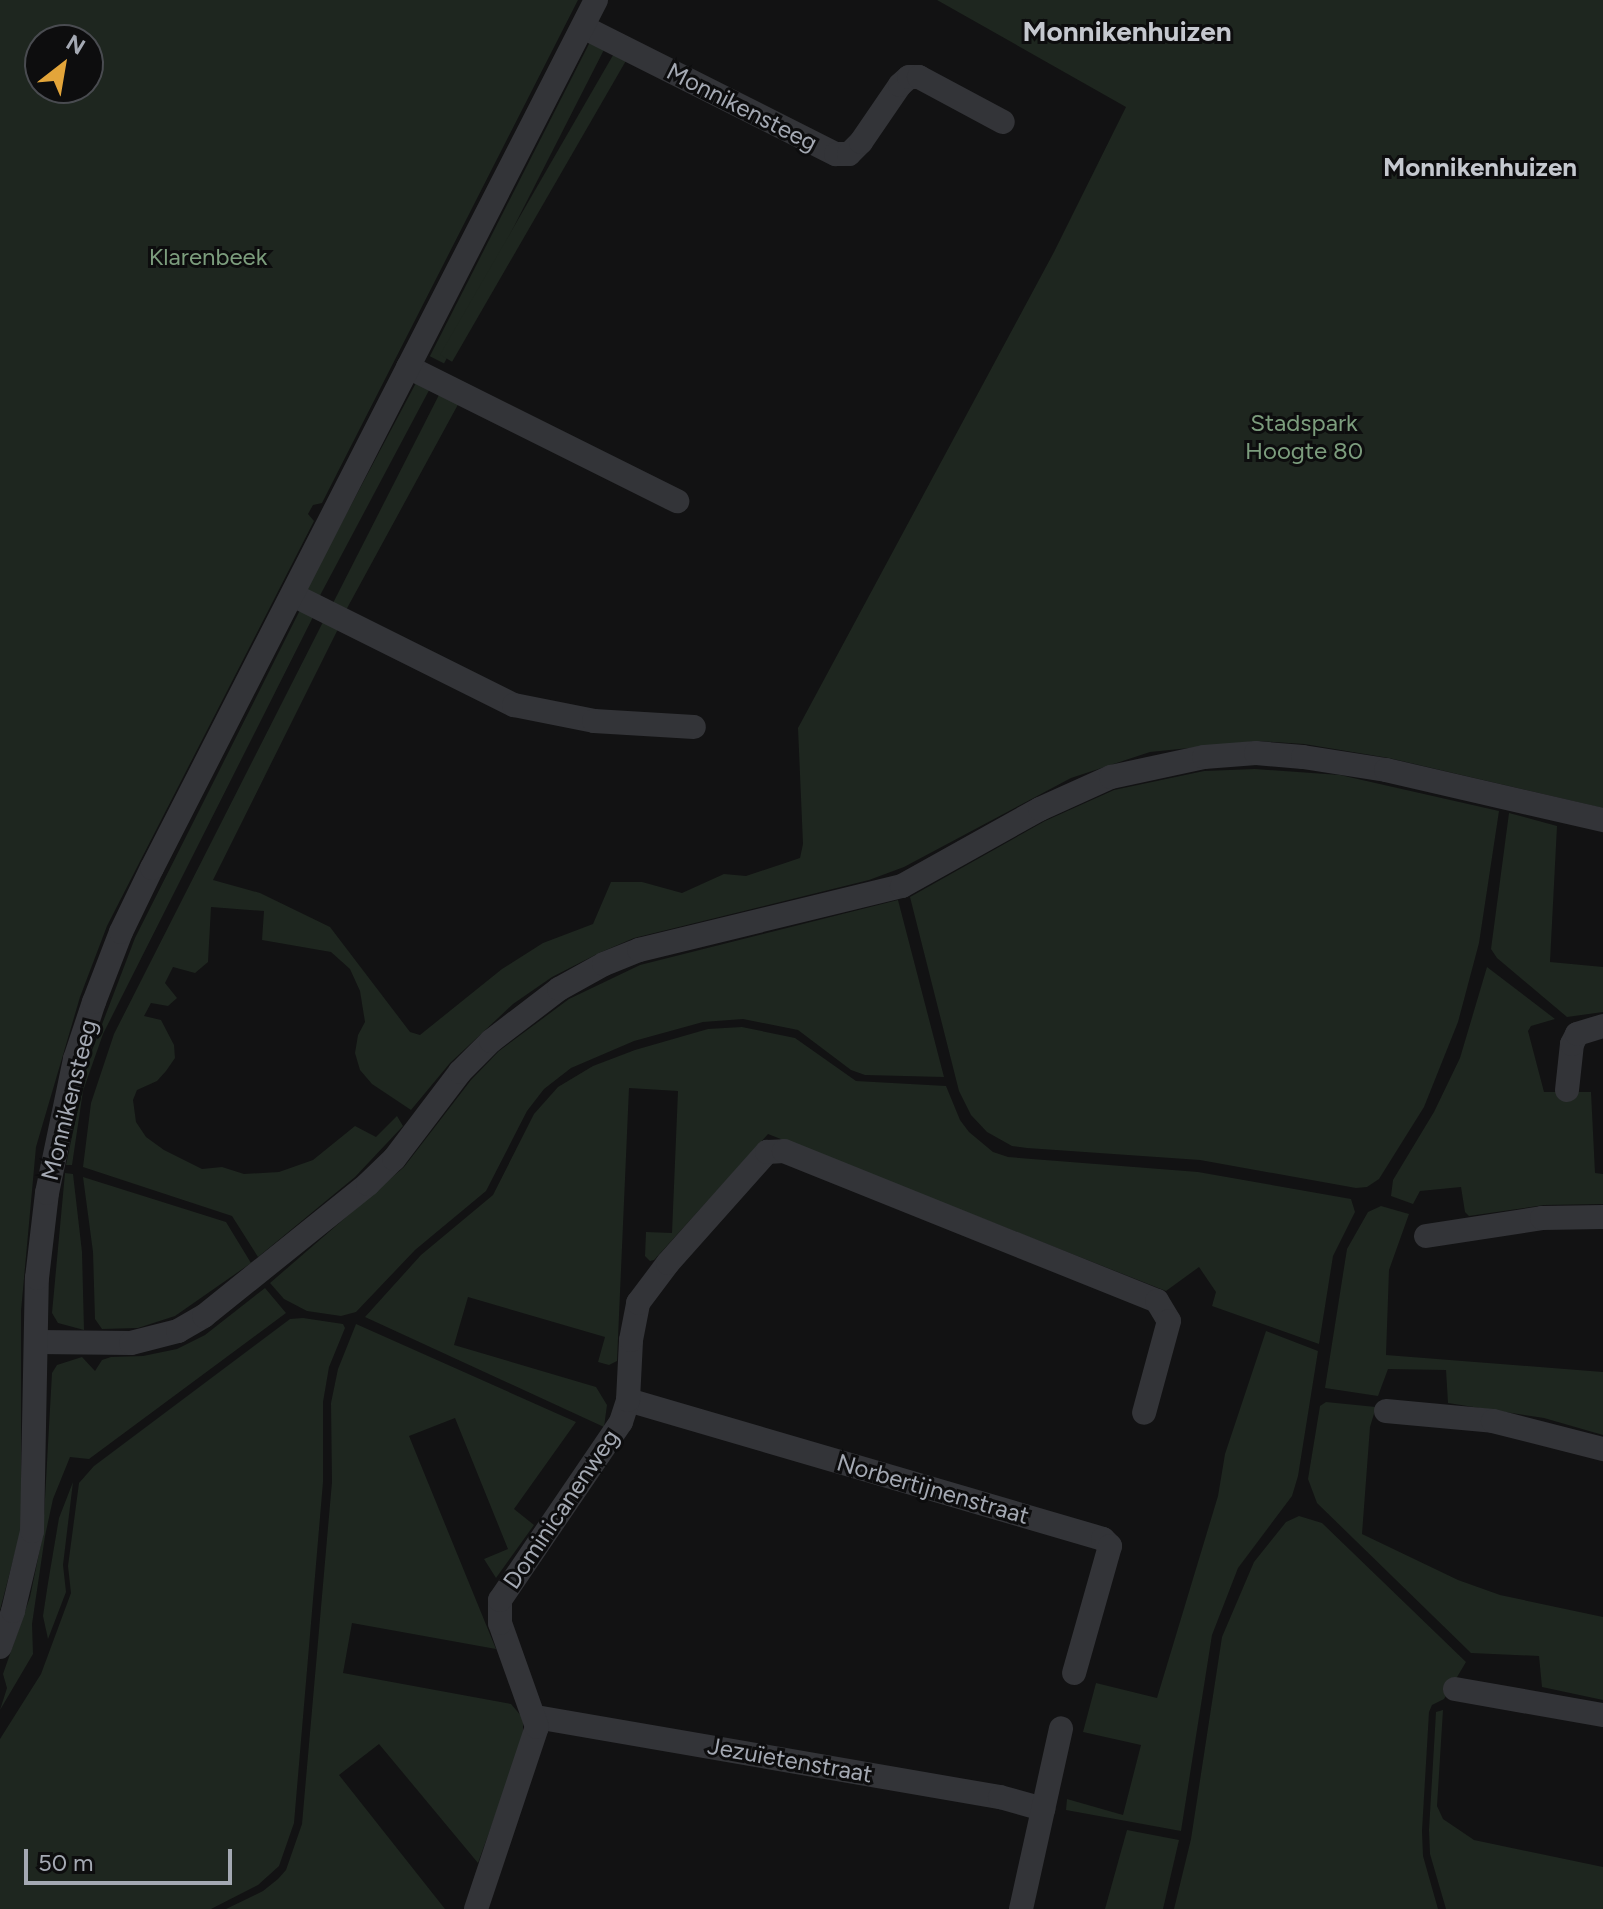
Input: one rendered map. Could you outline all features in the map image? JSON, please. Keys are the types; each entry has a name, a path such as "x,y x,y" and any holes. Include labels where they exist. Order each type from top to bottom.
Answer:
{"street":[{"name":"Monnikensteeg","path":"0,1647 13,1611 32,1531 37,1278 49,1180 75,1059 94,1002 133,906 596,0"},
{"name":"Monnikensteeg","path":"583,27 836,154 849,154 861,142 900,85 909,77 919,77 1003,122"},
{"path":"408,367 677,501"},
{"path":"293,595 514,705 594,721 694,727"},
{"path":"37,1342 131,1343 161,1338 204,1316 368,1184 394,1159 460,1072 491,1041 559,989 604,964 639,950 902,886 1040,809 1111,777 1204,757 1256,753 1303,757 1386,770 1603,820"},
{"path":"1567,1090 1572,1044 1577,1034 1603,1026"},
{"name":"Dominicanenweg","path":"536,1717 504,1636 500,1600 621,1422 628,1400 631,1340 638,1303 668,1263 763,1156 773,1149 1157,1301 1169,1321 1144,1413"},
{"path":"1426,1236 1542,1218 1603,1217"},
{"name":"Norbertijnenstraat","path":"628,1400 1103,1539 1110,1546 1074,1673"},
{"path":"1386,1411 1493,1421 1603,1449"},
{"path":"1455,1689 1603,1715"},
{"path":"476,1909 536,1738 536,1717"},
{"name":"Jezuïetenstraat","path":"536,1717 1000,1797 1043,1809"},
{"path":"1021,1909 1061,1728"}],"green space":[{"name":"Klarenbeek","path":"0,0 578,0 322,503 313,505 308,514 314,521 107,926 80,997 36,1147 21,1311 21,1530 0,1610"},
{"name":"Stadspark Hoogte 80","path":"937,0 1603,0 1603,808 1389,758 1304,744 1258,741 1150,752 1071,778 904,867 869,880 634,938 599,953 552,977 513,1004 450,1063 411,1110 372,1084 360,1070 355,1053 358,1035 365,1022 360,991 350,969 331,952 262,940 264,911 211,907 208,962 195,973 173,967 165,983 177,998 168,1006 151,1003 144,1016 161,1020 174,1045 175,1058 157,1081 137,1090 133,1100 136,1122 146,1137 202,1169 222,1167 244,1174 279,1172 313,1160 355,1126 376,1137 397,1116 403,1126 355,1177 258,1257 232,1216 83,1167 91,1103 114,1034 325,618 340,625 213,880 260,893 330,927 410,1032 420,1035 502,969 543,943 593,924 611,882 642,882 682,893 724,874 746,876 800,858 803,844 798,728 1054,252 1126,107"},
{"path":"591,40 605,47 444,364 430,356"},
{"path":"616,50 628,57 452,362 440,355"},
{"path":"417,381 430,388 319,598 305,591"},
{"path":"441,391 461,399 345,612 332,605"},
{"path":"302,606 315,613 103,1034 83,1091 72,1165 66,1165 88,1061 135,938"},
{"path":"1255,769 1340,775 1499,811 1479,943 1458,1022 1424,1107 1379,1179 1367,1187 1356,1188 1200,1160 1012,1146 987,1132 971,1115 959,1091 910,897 1045,821 1114,790 1204,771"},
{"path":"1509,813 1557,826 1550,962 1603,967 1603,1012 1567,1017 1497,958 1491,949"},
{"path":"898,900 944,1077 865,1075 851,1070 798,1030 743,1019 703,1022 634,1041 571,1068 544,1089 527,1111 486,1191 415,1250 356,1312 341,1316 307,1311 284,1299 270,1283 404,1167 471,1080 499,1051 569,999 640,965"},
{"path":"1487,967 1555,1019 1531,1026 1528,1031 1544,1092 1591,1092 1595,1173 1603,1174 1603,1204 1544,1205 1469,1216 1465,1212 1461,1187 1420,1191 1413,1204 1391,1196 1393,1180 1434,1112 1460,1058"},
{"path":"742,1027 795,1038 856,1081 946,1086 960,1120 969,1132 993,1152 1008,1157 1198,1172 1351,1199 1355,1212 1333,1256 1319,1344 1212,1306 1216,1292 1199,1267 1166,1291 768,1134 650,1261 645,1256 646,1232 672,1233 678,1091 629,1088 617,1361 609,1365 598,1362 605,1337 468,1297 454,1345 596,1387 607,1405 604,1427 365,1317 421,1255 493,1195 534,1114 558,1087 593,1066 635,1050 708,1029"},
{"path":"65,1173 73,1174 82,1252 84,1330 58,1323 52,1313"},
{"path":"83,1177 226,1222 251,1263 175,1316 138,1328 102,1329 95,1319 93,1252"},
{"path":"1381,1206 1409,1214 1389,1270 1386,1355 1603,1372 1603,1435 1544,1418 1448,1403 1446,1370 1388,1369 1378,1396 1325,1388 1347,1249 1368,1212"},
{"path":"265,1288 286,1313 89,1459 70,1457 53,1499 45,1536 32,1624 33,1654 0,1710 7,1688 3,1674 30,1597 43,1534 52,1373 57,1365 82,1357 95,1371 102,1360 111,1357 143,1356 177,1349 205,1335"},
{"path":"290,1319 343,1324 345,1328 329,1367 323,1402 323,1482 294,1823 279,1866 258,1885 211,1909 0,1909 0,1739 41,1674 71,1593 68,1566 79,1483 94,1466"},
{"path":"356,1324 576,1422 514,1509 534,1525 496,1578 484,1559 508,1549 455,1418 409,1436 496,1649 352,1623 343,1673 511,1704 523,1718 523,1739 478,1863 379,1744 339,1775 445,1909 226,1909 263,1891 278,1879 286,1870 302,1824 332,1482 331,1403 338,1369"},
{"path":"1266,1331 1318,1351 1298,1476 1292,1496 1238,1568 1212,1635 1181,1831 1066,1810 1067,1799 1123,1815 1141,1745 1083,1732 1096,1683 1157,1698 1218,1496 1225,1454"},
{"path":"1326,1402 1376,1407 1370,1427 1362,1534 1458,1580 1500,1595 1603,1617 1603,1700 1542,1687 1539,1656 1471,1653 1317,1503 1308,1479 1320,1406"},
{"path":"73,1482 63,1565 66,1592 48,1639 43,1616 48,1583 59,1518"},
{"path":"1299,1516 1322,1523 1466,1662 1444,1699 1432,1705 1429,1712 1423,1856 1438,1909 1174,1909 1191,1839 1222,1637 1254,1562 1286,1522"},
{"path":"1443,1710 1437,1806 1443,1819 1474,1840 1603,1867 1603,1909 1446,1909 1430,1854 1429,1830 1436,1712"},
{"path":"1127,1830 1179,1840 1163,1909 1105,1909"}],"district":[{"name":"Monnikenhuizen","path":"1127,31"},
{"name":"Monnikenhuizen","path":"1480,168"}]}
